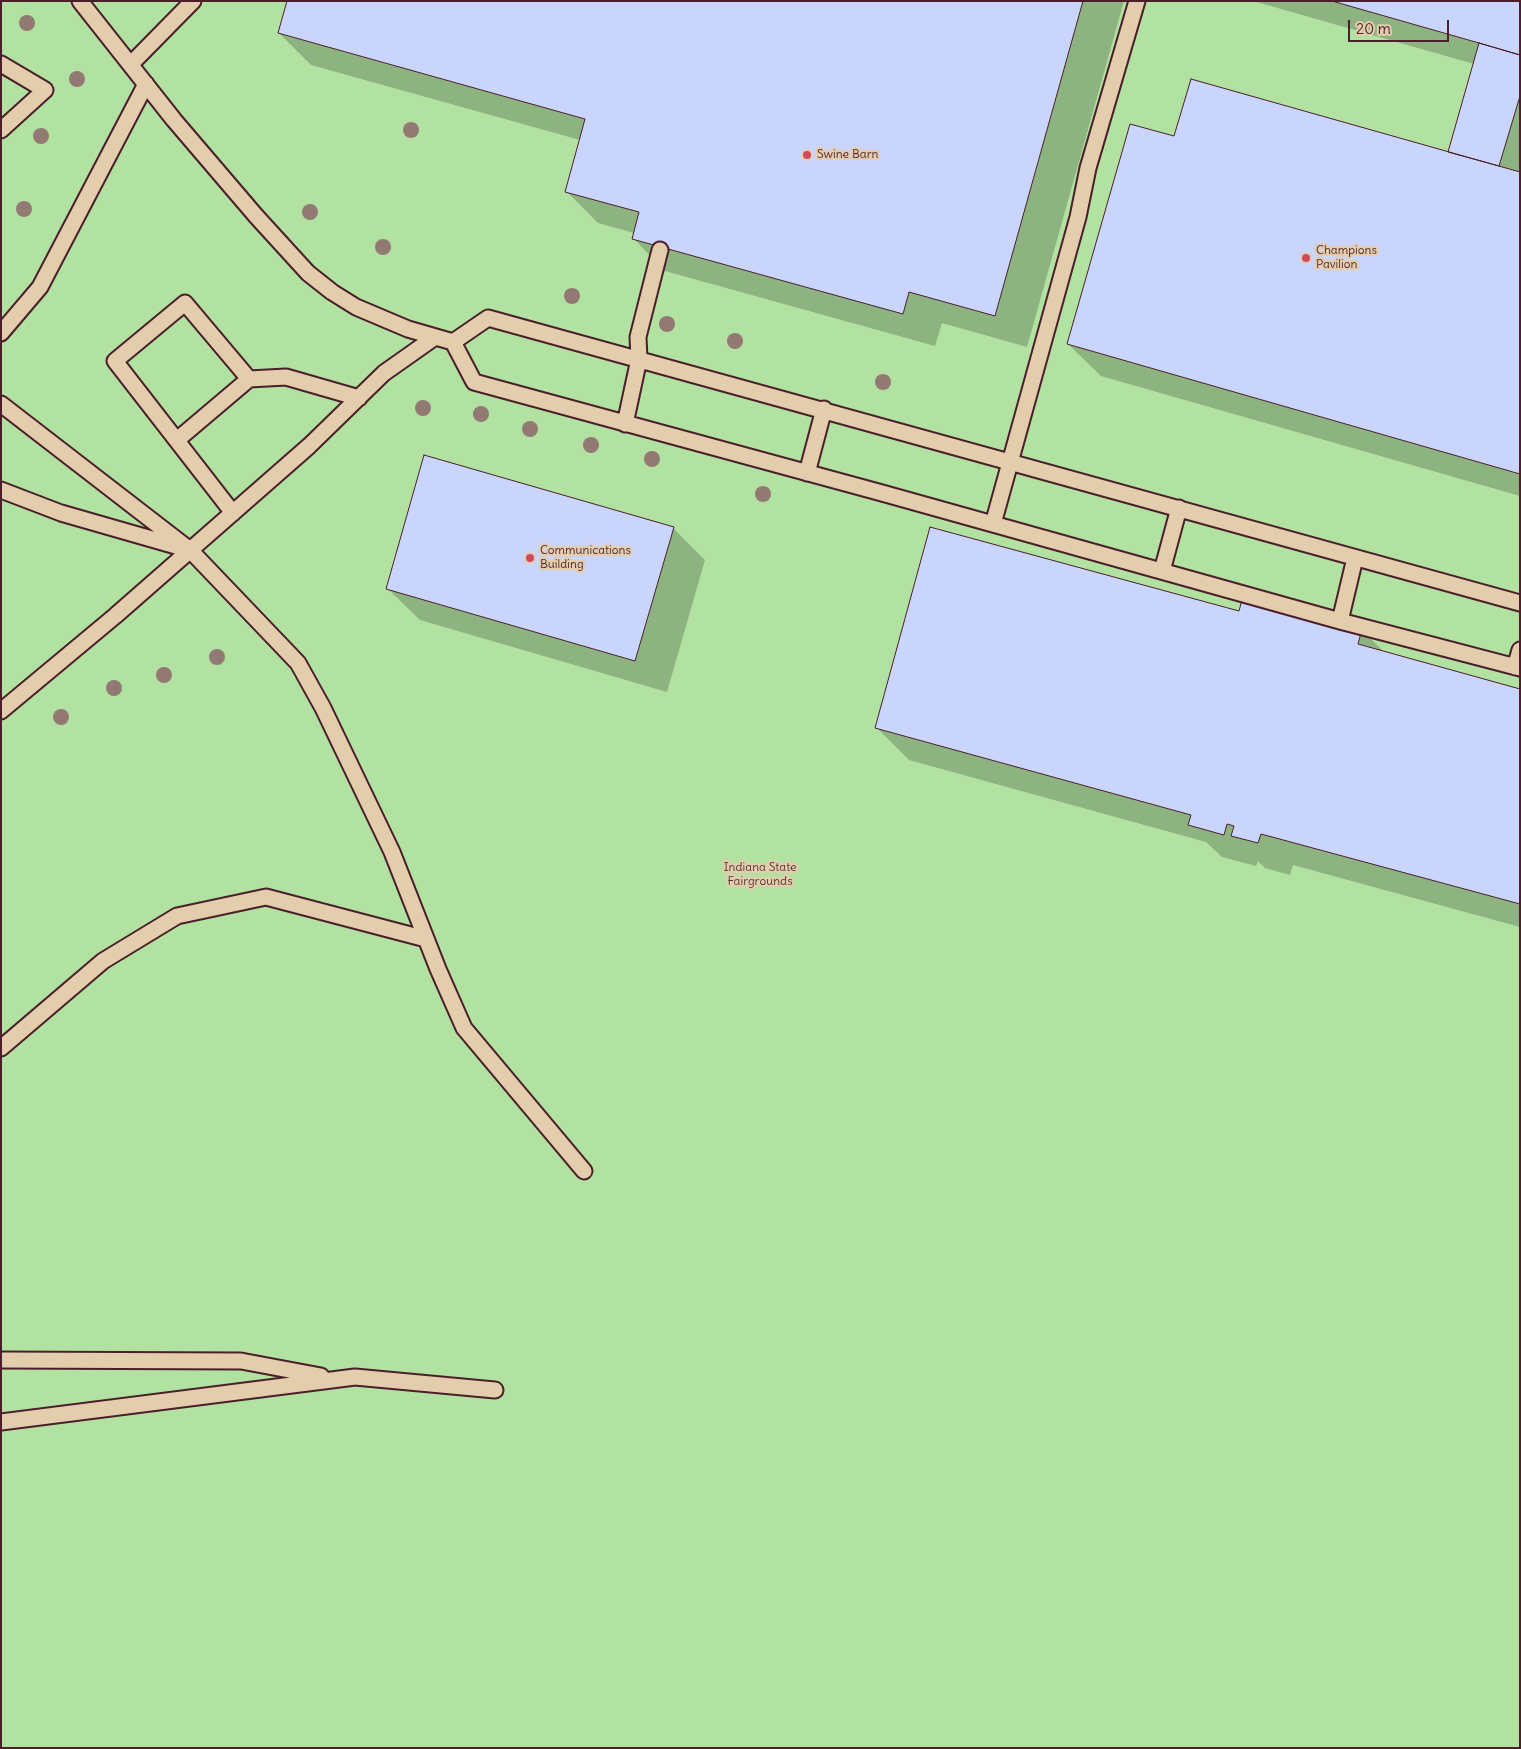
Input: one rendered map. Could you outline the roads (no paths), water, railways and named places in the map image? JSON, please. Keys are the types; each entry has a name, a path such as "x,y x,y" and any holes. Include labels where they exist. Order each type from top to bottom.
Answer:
{"lane":[{"path":"80,1 174,120 256,216 308,273 332,292 356,307 408,329 453,342 474,382 1517,668 1520,650"},
{"path":"131,64 193,1"},
{"path":"992,524 1078,217 1088,168 1138,1"},
{"path":"1,64 45,90 1,130"},
{"path":"1,332 40,287 146,84"},
{"path":"625,424 639,359 638,338 660,250"},
{"path":"233,513 115,361 185,303 249,379"},
{"path":"453,342 488,318 1520,603"},
{"path":"1,712 309,446 384,373 435,336"},
{"path":"177,440 249,379 286,377 359,398"},
{"path":"1,404 190,550 298,663 323,708 392,852 464,1028 584,1171"},
{"path":"808,473 824,410"},
{"path":"1,490 61,514 190,550"},
{"path":"1162,571 1179,508"},
{"path":"1340,621 1355,558"},
{"path":"1,1048 103,962 177,916 266,897 426,939"},
{"path":"1,1360 241,1361 335,1379"},
{"path":"1,1422 355,1377 495,1390"}],"place":[{"name":"Swine Barn","path":"807,155"},
{"name":"Champions Pavilion","path":"1306,258"},
{"name":"Communications Building","path":"530,558"}],"park label":[{"name":"Indiana State Fairgrounds","path":"760,875"}]}
